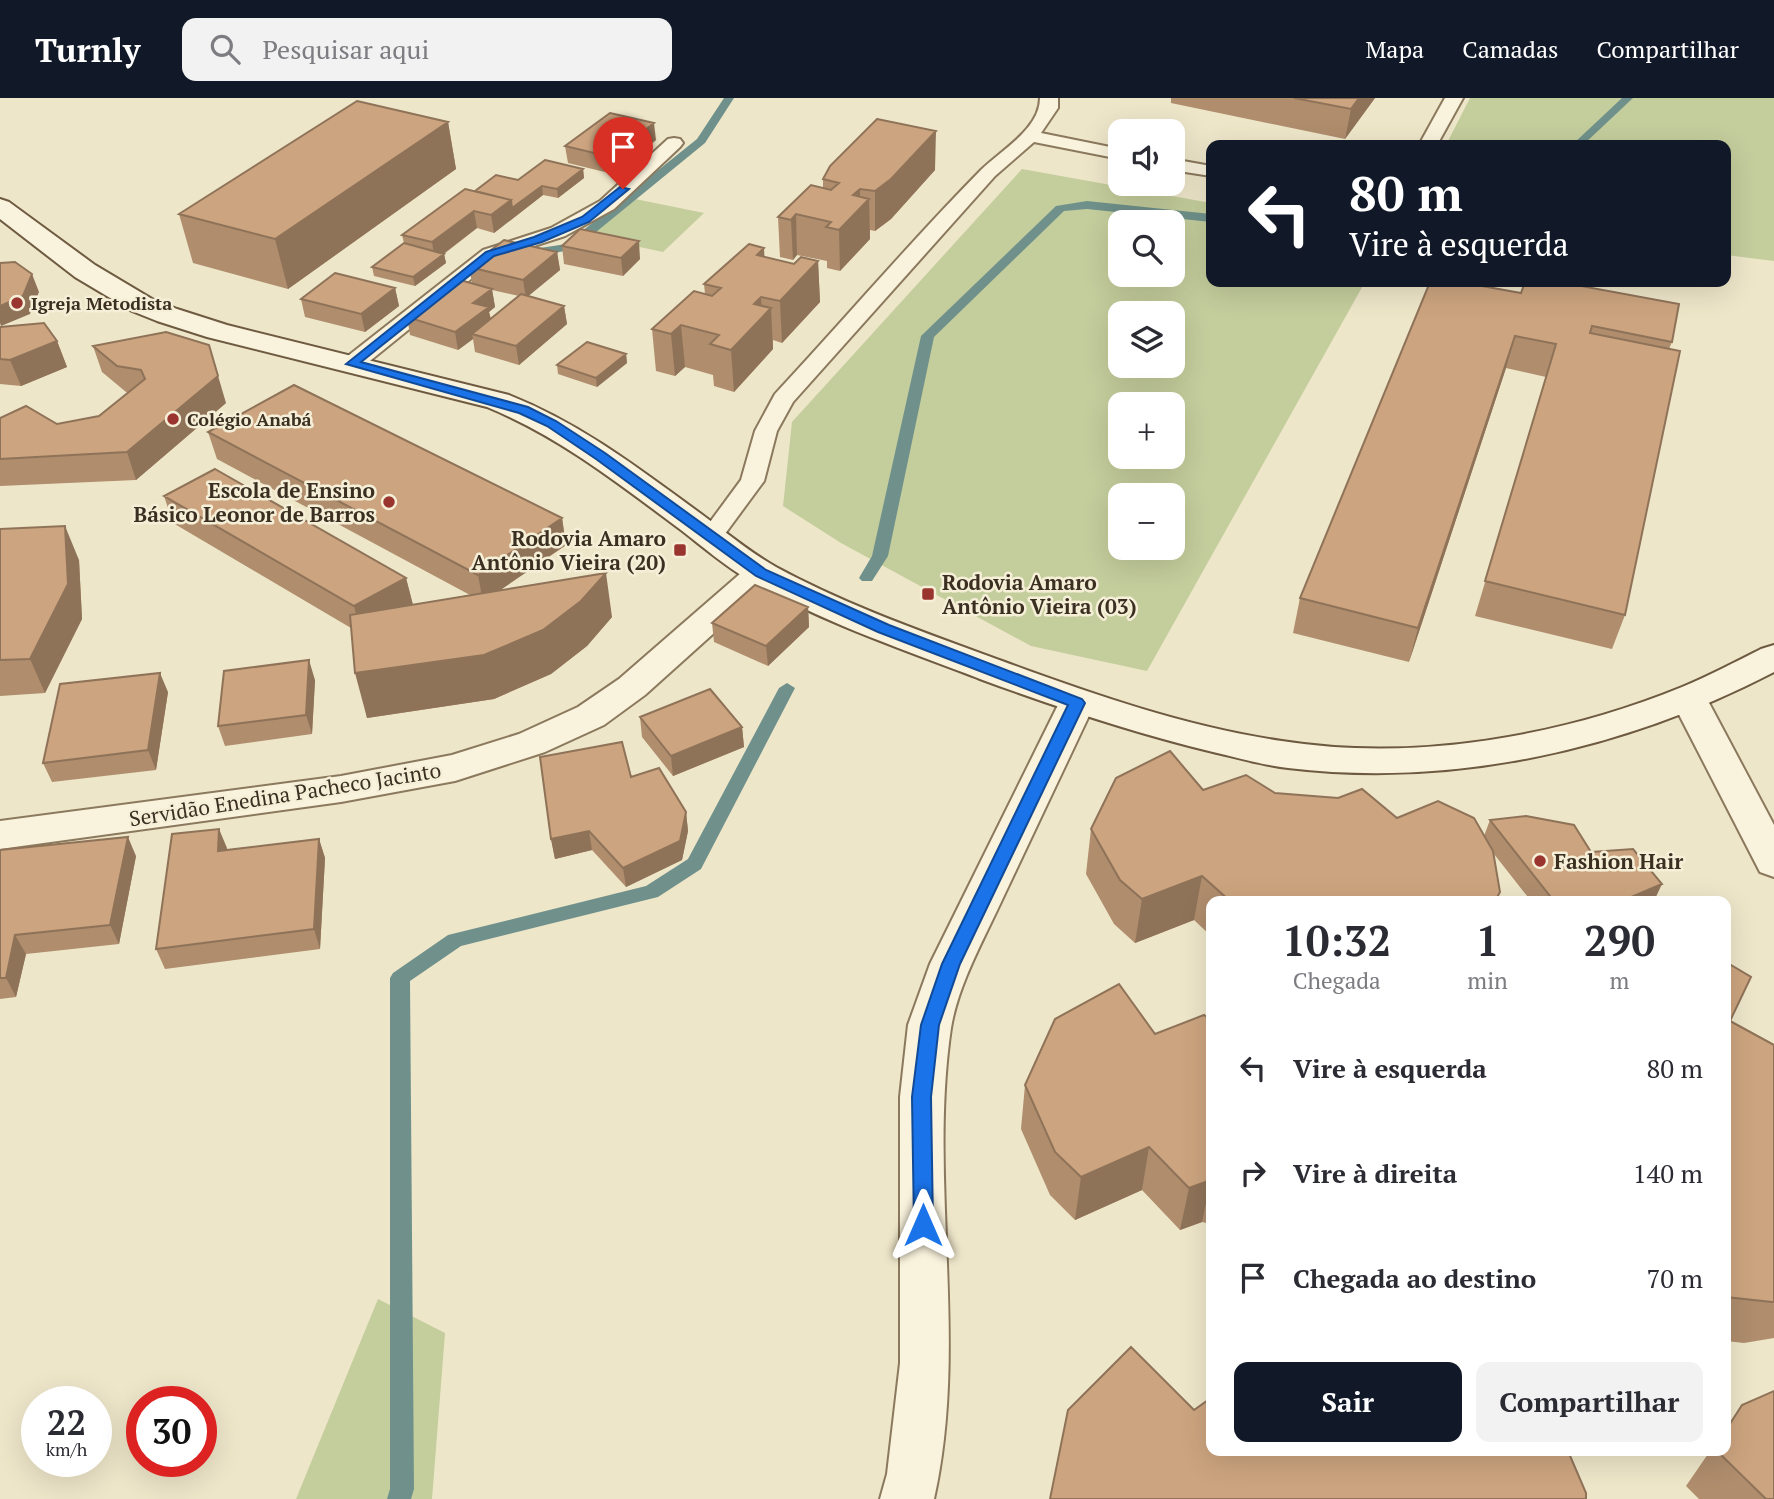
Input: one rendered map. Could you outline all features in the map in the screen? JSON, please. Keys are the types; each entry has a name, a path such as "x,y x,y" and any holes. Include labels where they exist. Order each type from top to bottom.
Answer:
{"street":[{"path":"0,207 85,271 142,305 217,331 524,410 582,444 761,573 884,629 1077,703 1163,728 1284,755 1375,762 1464,755 1538,743 1599,729 1689,699 1774,657"},
{"name":"Servidão Enedina Pacheco Jacinto","path":"0,835 341,789 455,768 532,743 591,716 632,687 761,573"},
{"path":"1689,699 1774,862"},
{"path":"907,1499 913,1474 925,1363 922,1097 930,1025 951,964 1077,703"}],"lane":[{"path":"711,537 752,481 766,431 783,399 989,172 1030,136 1049,108 1049,98"},
{"path":"1431,140 1454,98"},
{"path":"1030,136 1108,152"},
{"path":"352,364 490,254 558,232 596,212 674,143"},
{"path":"1185,166 1206,170"}],"green space":[{"path":"1470,98 1774,98 1774,261 1731,256 1731,140 1449,140"},
{"path":"1022,169 1108,184 1108,196 1172,196 1206,202 1206,287 1362,287 1147,671 1031,646 841,543 783,506 792,422"},
{"path":"630,198 704,213 663,252 588,236"},
{"path":"378,1299 445,1333 432,1499 296,1499"}],"building":[{"path":"1294,98 1359,98 1351,109"},
{"path":"357,101 448,122 275,239 179,214"},
{"path":"610,113 654,123 611,157 565,146"},
{"path":"877,119 936,131 891,179 875,191 860,189 853,195 869,199 839,230 826,227 831,222 796,214 791,220 778,217 811,185 831,190 839,183 823,179 830,166"},
{"path":"545,160 583,169 557,189 542,186 512,208 511,200 475,191 496,175 518,180"},
{"path":"465,189 511,200 491,215 474,211 432,242 402,235"},
{"path":"580,229 639,241 621,258 562,246"},
{"path":"504,240 557,252 523,280 469,267"},
{"path":"404,243 444,254 413,277 372,267"},
{"path":"749,244 764,248 757,255 794,264 801,257 818,261 780,301 761,297 754,304 771,308 731,350 710,344 719,335 681,325 671,334 652,329 694,291 712,296 721,288 704,284"},
{"path":"15,262 32,274 23,296 0,306 0,263"},
{"path":"335,273 395,288 361,314 301,299"},
{"path":"460,280 492,289 473,303 489,307 455,332 407,317"},
{"path":"1428,287 1488,287 1521,293 1523,287 1586,287 1679,304 1672,342 1592,326 1590,333 1680,351 1625,615 1485,581 1556,344 1515,336 1418,628 1300,598"},
{"path":"521,294 564,306 516,346 472,334"},
{"path":"44,323 57,341 10,360 0,359 0,327"},
{"path":"166,332 209,345 218,376 127,452 0,459 0,418 26,406 57,424 99,416 145,379 141,370 117,366 93,346"},
{"path":"587,342 626,354 596,378 557,365"},
{"name":"Escola de Ensino Básico Leonor de Barros","path":"294,385 562,518 478,575 208,432"},
{"path":"215,469 406,578 354,606 164,496"},
{"path":"65,526 68,584 30,659 0,660 0,529"},
{"path":"606,573 581,601 543,630 484,655 355,673 350,615"},
{"path":"755,585 808,607 766,646 712,623"},
{"path":"309,660 306,715 218,726 224,671"},
{"path":"160,673 148,750 43,763 60,684"},
{"path":"710,689 742,727 671,756 640,717"},
{"path":"622,742 631,777 659,768 686,812 680,841 623,868 589,831 551,839 540,757"},
{"path":"1170,751 1203,790 1246,775 1275,793 1338,798 1362,789 1397,818 1438,801 1474,818 1493,851 1500,892 1498,896 1224,896 1202,876 1142,899 1120,880 1091,829 1116,778"},
{"path":"1526,816 1574,825 1591,852 1633,849 1662,884 1634,896 1550,896 1490,820"},
{"path":"219,829 218,851 319,839 314,929 156,949 172,834"},
{"path":"128,837 110,925 15,935 6,978 0,978 0,850"},
{"path":"1731,965 1751,977 1731,1019"},
{"path":"1119,984 1155,1034 1206,1016 1206,1182 1189,1188 1149,1147 1081,1177 1055,1152 1025,1085 1055,1019"},
{"path":"1731,1022 1774,1045 1774,1302 1731,1298"},
{"path":"1131,1347 1194,1410 1206,1402 1206,1456 1570,1456 1586,1499 1050,1499 1068,1410"},
{"path":"1774,1391 1774,1499 1766,1499 1722,1456 1731,1456 1731,1422 1742,1405"}],"waterway":[{"path":"531,253 570,247 701,141 729,98"},
{"path":"1582,140 1628,98"},
{"path":"867,578 880,556 928,336 1060,208 1087,205 1206,217"},
{"path":"399,1499 402,1489 400,978 455,940 651,892 695,864 787,688"}],"place":[{"name":"Igreja Metodista","path":"17,303"},
{"name":"Colégio Anabá","path":"173,419"},
{"name":"Escola de Ensino Básico Leonor de Barros","path":"389,502"},
{"name":"Rodovia Amaro Antônio Vieira (20)","path":"680,550"},
{"name":"Rodovia Amaro Antônio Vieira (03)","path":"928,594"},
{"name":"Fashion Hair","path":"1540,861"}],"route":[{"path":"623,189 607,205 585,219 538,240 507,247 474,264 352,364 524,410 600,456 761,573 884,629 1077,703 951,964 930,1025 922,1097 923,1225"}]}
